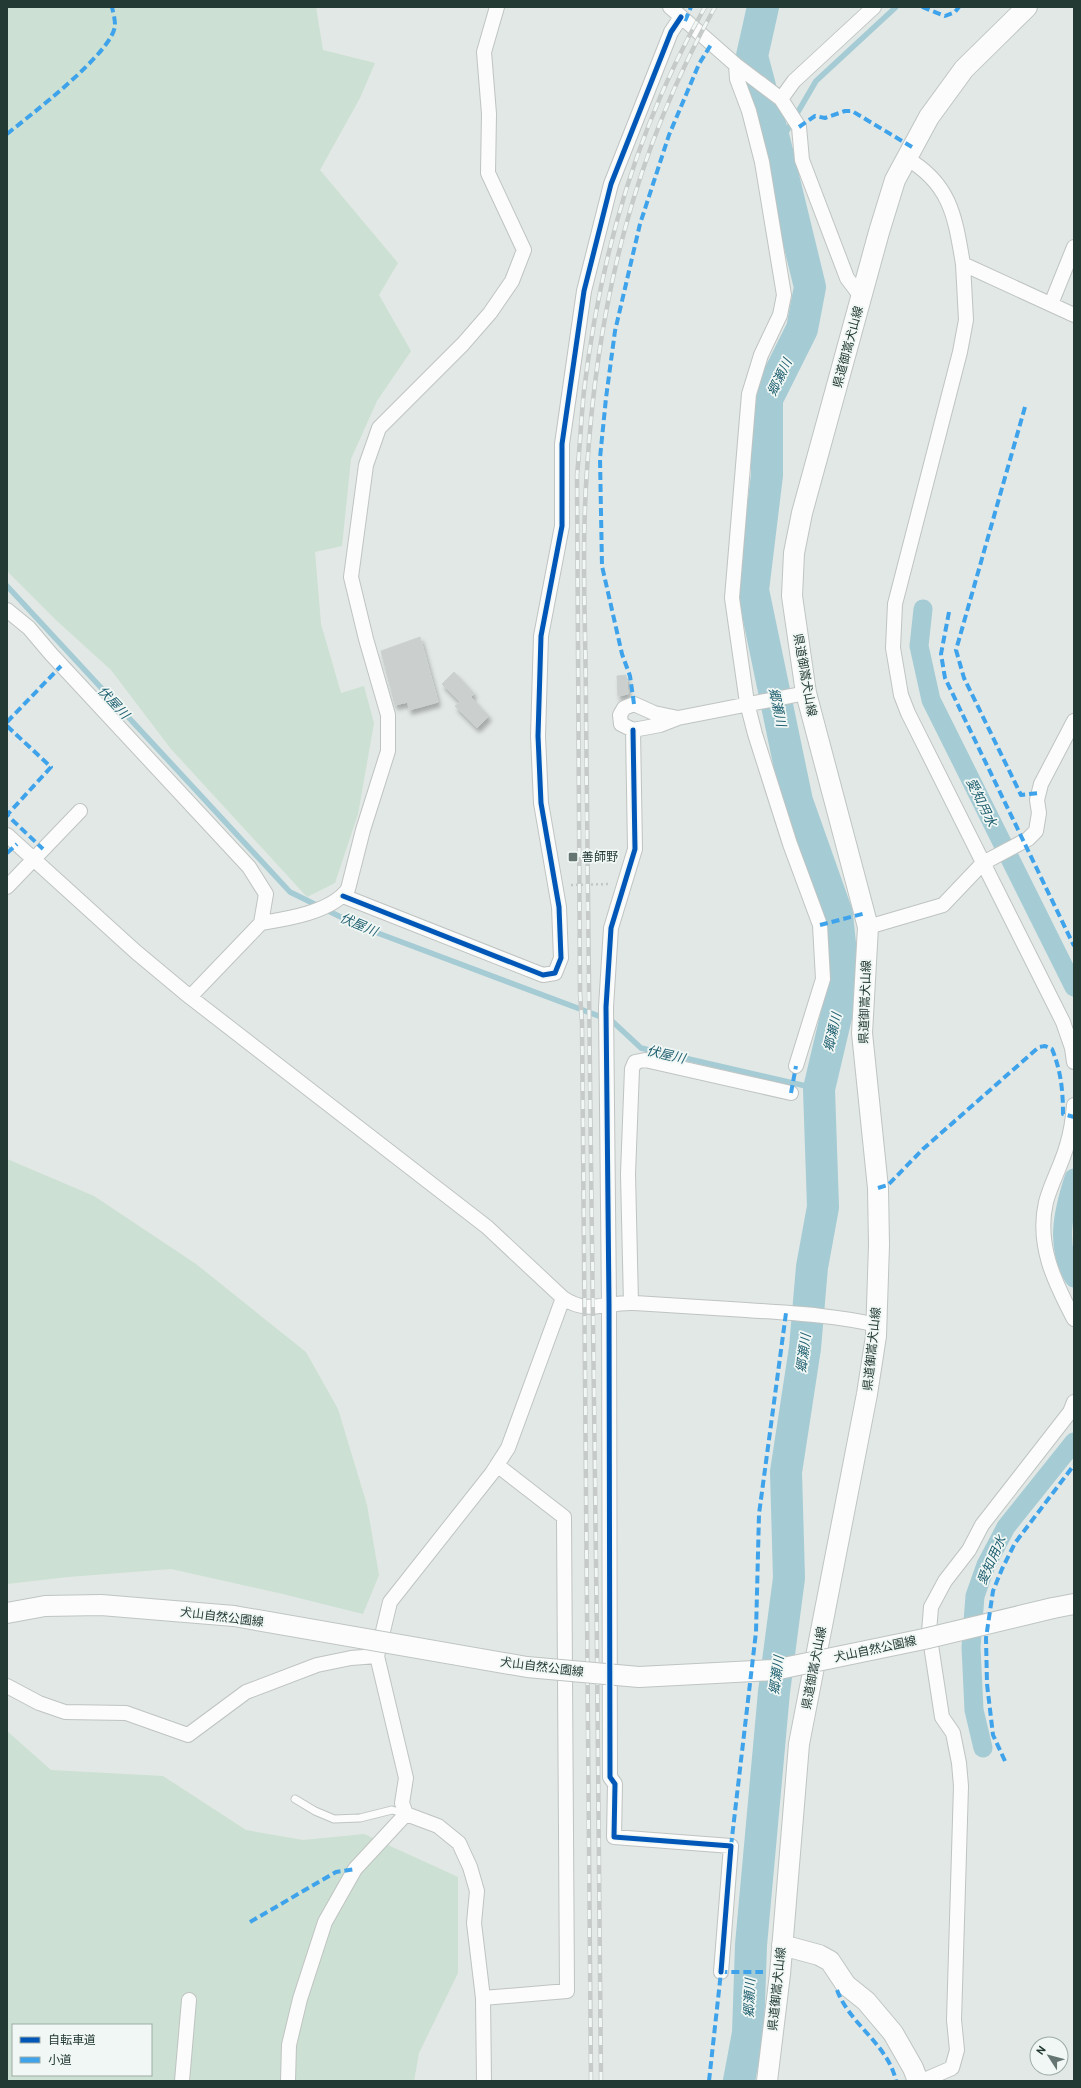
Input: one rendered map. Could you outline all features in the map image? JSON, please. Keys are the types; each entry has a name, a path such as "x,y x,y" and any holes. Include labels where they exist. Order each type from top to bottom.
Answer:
{"main road":[{"name":"県道御嵩犬山線","path":"767,2081 780,1974 799,1744 858,1451 877,1325 878,1188 862,1033 868,927 799,694 792,596 794,553 802,513 862,298 878,232 895,180 929,117 964,69 1027,7"},
{"name":"犬山自然公園線","path":"7,1613 45,1606 100,1606 234,1616 527,1667 639,1677 774,1670 924,1639 1074,1604"},
{"path":"782,1946 819,1955 830,1961 846,1985 866,2001 893,2033 913,2068 918,2081"}],"street":[{"path":"261,923 306,915 343,896 348,889 363,830 388,751 388,714 366,639 351,577 366,465 379,428 463,344 490,313 512,280 524,250 488,173 489,114 484,52 497,7"},
{"path":"670,7 739,67 784,102 799,127 802,160 847,278 862,298"},
{"path":"784,102 794,81 874,7"},
{"path":"343,896 543,975 555,973 561,958 559,907 541,803 538,736 541,636 562,526 562,444 584,291 611,184 671,32 681,17"},
{"path":"739,67 737,79 749,111 762,162 784,295 780,315 754,375 746,416 732,598 747,703 755,734 790,844 820,925 823,979 796,1066"},
{"path":"906,158 930,176 940,186 951,206 963,264 966,320 958,360 895,604 893,648 901,695 1063,1022 1072,1048 1074,1062"},
{"path":"1051,304 1074,247"},
{"path":"963,264 1074,315"},
{"path":"7,610 29,628 51,654 248,867 266,894 261,923 190,997"},
{"path":"678,718 654,713 634,704 624,708 620,715 621,724 633,730 660,725 678,718 747,703 799,694"},
{"path":"868,927 943,905 983,863 1024,842 1036,831 1039,813 1037,800 1041,784 1074,721"},
{"path":"633,730 635,849 623,884 611,928 605,1033 609,1304 610,1777 615,1784 614,1837 731,1846 721,1972"},
{"path":"7,887 80,811"},
{"path":"7,835 136,952 190,997 487,1227 563,1298 574,1306 586,1307 631,1303 827,1316 877,1325"},
{"path":"631,1303 628,1174 632,1069 635,1062 645,1060 791,1093"},
{"path":"1074,1105 1067,1145 1046,1203 1044,1227 1045,1253 1055,1284 1074,1319"},
{"path":"484,2081 483,1998 474,1923 476,1891 470,1867 459,1843 438,1826 406,1814 402,1803 406,1778 377,1656 390,1602 497,1465 508,1448 563,1298"},
{"path":"922,2081 952,2068 957,2050 954,2020 961,1786 959,1763 953,1733 942,1717 929,1632 931,1607 945,1581 969,1550 982,1525 1070,1412 1074,1402"},
{"path":"483,1998 567,1991 564,1517 497,1465"},
{"path":"7,1686 38,1703 65,1712 126,1713 188,1735 246,1692 317,1665 351,1658 377,1656"},
{"path":"288,2081 289,2045 300,1999 325,1922 355,1869 406,1814"},
{"path":"182,2081 189,2000"}],"lane":[{"path":"295,1799 315,1811 334,1819 360,1818 392,1810 406,1814"}],"path":[{"path":"555,885 623,884"}],"green space":[{"path":"7,7 316,7 323,50 375,63 360,98 320,170 398,263 379,295 411,351 377,401 351,459 342,546 315,552 321,624 341,693 364,686 374,723 358,814 335,883 307,897 171,749 111,670 57,621 7,571"},
{"path":"7,1159 94,1196 196,1264 306,1352 338,1409 367,1505 379,1575 363,1614 283,1594 171,1569 68,1577 7,1584"},
{"path":"7,1731 51,1770 163,1776 246,1830 303,1840 364,1834 458,1877 458,1973 419,2053 414,2081 7,2081"}],"building":[{"path":"420,637 438,702 409,710 408,702 395,705 381,651"},
{"path":"454,672 474,693 471,697 489,716 477,728 455,706 460,702 442,684"},
{"path":"626,675 628,694 618,696 617,676"}],"waterway":[{"name":"郷瀬川","path":"739,2081 748,2033 751,1945 774,1692 789,1578 786,1472 805,1348 812,1267 823,1207 819,1089 844,983 837,914 797,801 753,590 767,475 767,399 802,329 810,287 752,56 763,7"},
{"path":"774,139 785,134 816,81 896,7"},
{"name":"伏屋川","path":"7,586 290,892 359,926 612,1021 641,1048 819,1089"},
{"name":"愛知用水","path":"923,609 919,646 931,700 1074,987"},
{"name":"愛知用水","path":"1074,1178 1064,1216 1063,1229 1064,1254 1074,1278"},
{"name":"愛知用水","path":"983,1748 974,1710 971,1647 975,1596 986,1565 1006,1527 1074,1442"}],"railway":[{"path":"591,2081 582,1023 580,993 577,475 584,391 591,341 600,291 625,193 641,145 660,98 681,52 705,7"},
{"path":"601,2081 596,1508 584,591 585,500 592,409 600,348 624,231 662,117 687,62 715,7"}],"marked path":[{"path":"7,134 51,99 101,51 111,37 115,25 112,7"},
{"path":"685,21 691,7"},
{"path":"922,7 945,16 955,12 959,7"},
{"path":"634,704 630,676 622,654 602,566 600,458 606,398 615,331 640,224 669,135 699,64 712,43"},
{"path":"799,127 815,116 825,118 845,111 852,111 912,147"},
{"path":"1025,407 956,650 964,678 1021,795 1039,793"},
{"path":"949,612 941,654 945,678 1074,946"},
{"path":"7,722 61,666"},
{"path":"7,726 51,767 7,815 43,849"},
{"path":"7,853 17,844"},
{"path":"820,925 866,913"},
{"path":"878,1188 888,1185 923,1149 1039,1047 1045,1046 1052,1049 1058,1065 1061,1081 1063,1114 1074,1117"},
{"path":"791,1093 796,1066"},
{"path":"731,1846 756,1632 759,1514 786,1313"},
{"path":"1005,1761 993,1735 987,1684 986,1638 993,1591 1015,1543 1074,1465"},
{"path":"250,1922 336,1872 355,1869"},
{"path":"709,2081 721,1972 763,1972"},
{"path":"837,1990 851,2014 885,2056 892,2068 896,2081"}],"cycle path":[{"path":"343,896 543,975 555,973 561,958 559,907 541,803 538,736 541,636 562,526 562,444 584,291 611,184 671,32 681,17"},
{"path":"633,730 635,849 611,928 606,1007 609,1304 610,1777 615,1784 614,1837 731,1846 721,1972"}],"place":[{"name":"善師野","path":"573,857"}]}
